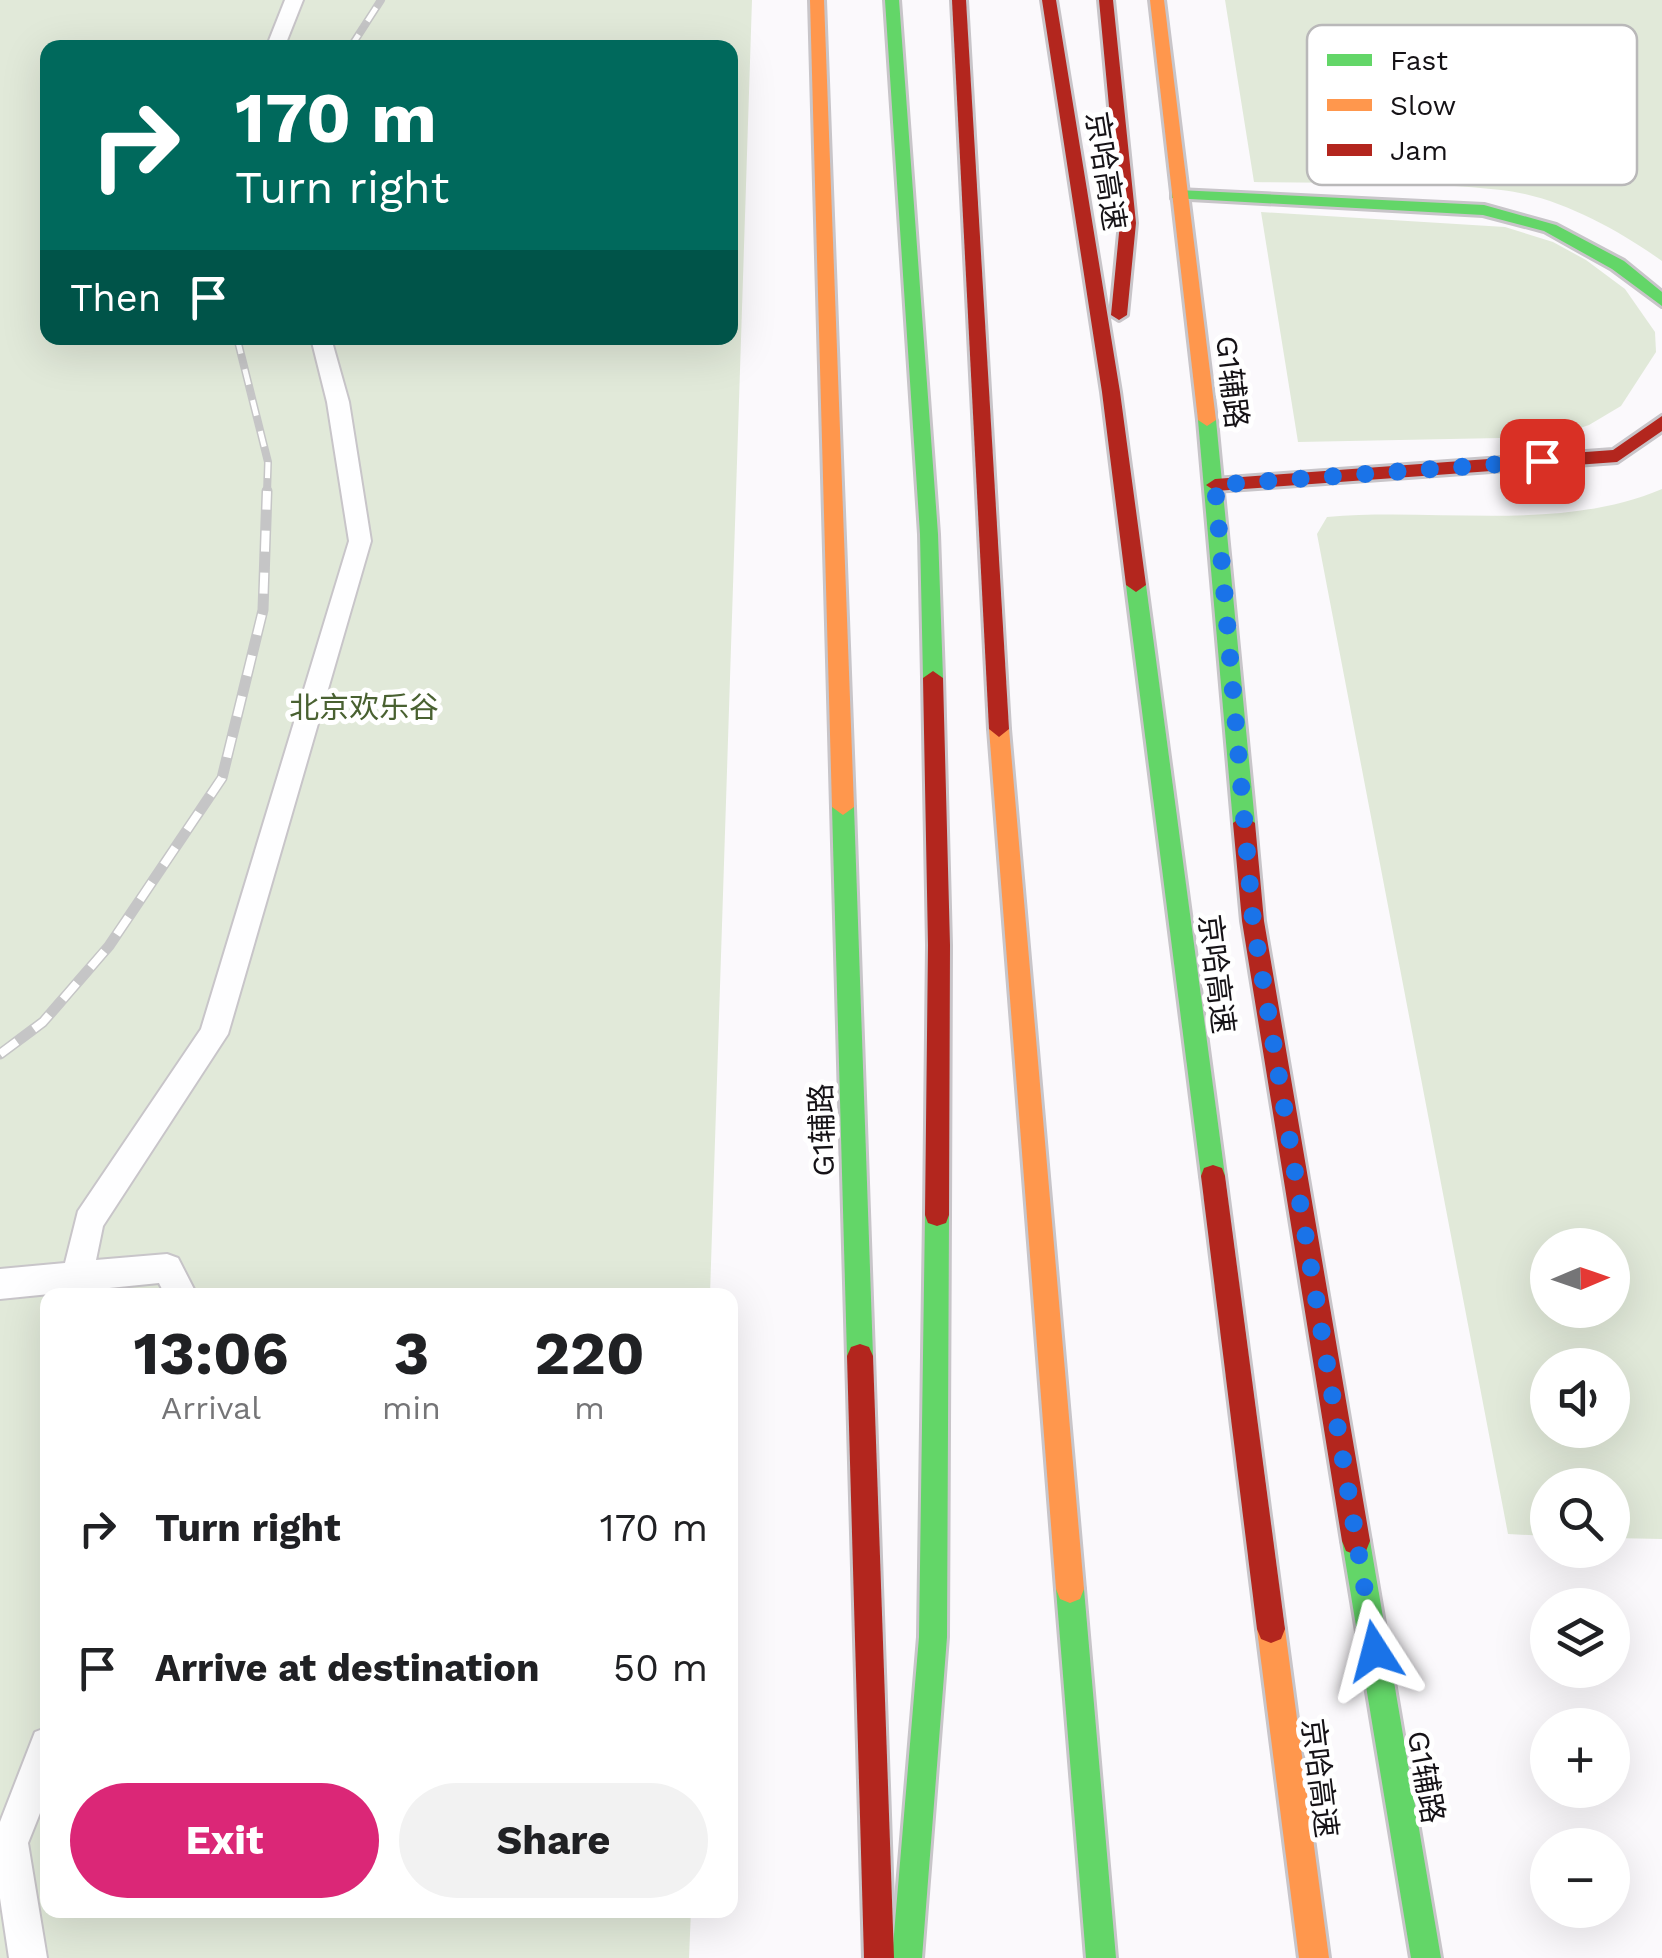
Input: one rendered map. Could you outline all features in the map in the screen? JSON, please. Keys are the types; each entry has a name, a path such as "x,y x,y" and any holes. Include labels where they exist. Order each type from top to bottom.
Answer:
{"main road":[{"name":"G1辅路","path":"817,0 878,1958"},
{"path":"892,0 929,534 940,945 933,1637 907,1958"},
{"path":"959,0 1000,748 1100,1958"},
{"name":"京哈高速","path":"1049,0 1111,392 1314,1958"},
{"path":"1106,0 1128,223 1111,392"},
{"name":"G1辅路","path":"1157,0 1215,485 1253,921 1426,1958"},
{"path":"1178,195 1484,210 1550,228 1618,265 1662,300"},
{"path":"1215,485 1617,456 1662,422"},
{"path":"929,534 953,605"},
{"path":"970,658 1000,748 984,801"},
{"path":"940,945 962,873"}],"lane":[{"path":"277,40 294,0"},
{"path":"76,1278 89,1221 214,1034 360,542 338,402 323,345"},
{"path":"0,1284 167,1268 178,1288"},
{"path":"28,1958 10,1843 40,1766"}],"green space":[{"name":"北京欢乐谷","path":"0,0 752,0 710,1288 40,1288 40,1918 691,1918 689,1958 0,1958"},
{"path":"1225,0 1662,0 1662,261 1586,216 1543,199 1501,190 1440,185 1637,185 1637,25 1307,25 1307,182 1254,182"},
{"path":"1261,212 1505,227 1553,242 1625,289 1655,332 1656,352 1621,406 1589,425 1553,437 1298,442"},
{"path":"1662,489 1662,1539 1630,1538 1630,1468 1530,1468 1530,1535 1508,1534 1317,534 1327,517 1539,515 1581,511"}],"railway":[{"path":"355,40 381,0"},
{"path":"239,345 268,462 267,493"},
{"path":"0,1054 43,1022 109,946 222,778 263,610 267,491"}],"traffic: fast":[{"path":"892,0 929,534 933,678"},
{"path":"1178,195 1484,210 1550,228 1618,265 1662,301"},
{"path":"1207,420 1244,823"},
{"path":"1136,585 1213,1176"},
{"path":"843,807 860,1356"},
{"path":"907,1958 933,1637 937,1215"},
{"path":"1356,1541 1426,1958"},
{"path":"1070,1589 1101,1958"}],"traffic: slow":[{"path":"817,0 843,807"},
{"path":"1157,0 1207,420"},
{"path":"999,729 1070,1589"},
{"path":"1271,1629 1314,1958"}],"traffic: jam":[{"path":"959,0 999,729"},
{"path":"1049,0 1111,392 1136,585"},
{"path":"1106,0 1128,223 1119,315"},
{"path":"1215,485 1617,456 1662,422"},
{"path":"933,678 939,945 937,1215"},
{"path":"1244,823 1253,921 1356,1541"},
{"path":"1213,1176 1271,1629"},
{"path":"860,1356 879,1958"}],"route":[{"path":"1375,1651 1253,921 1215,485 1542,461"}]}
